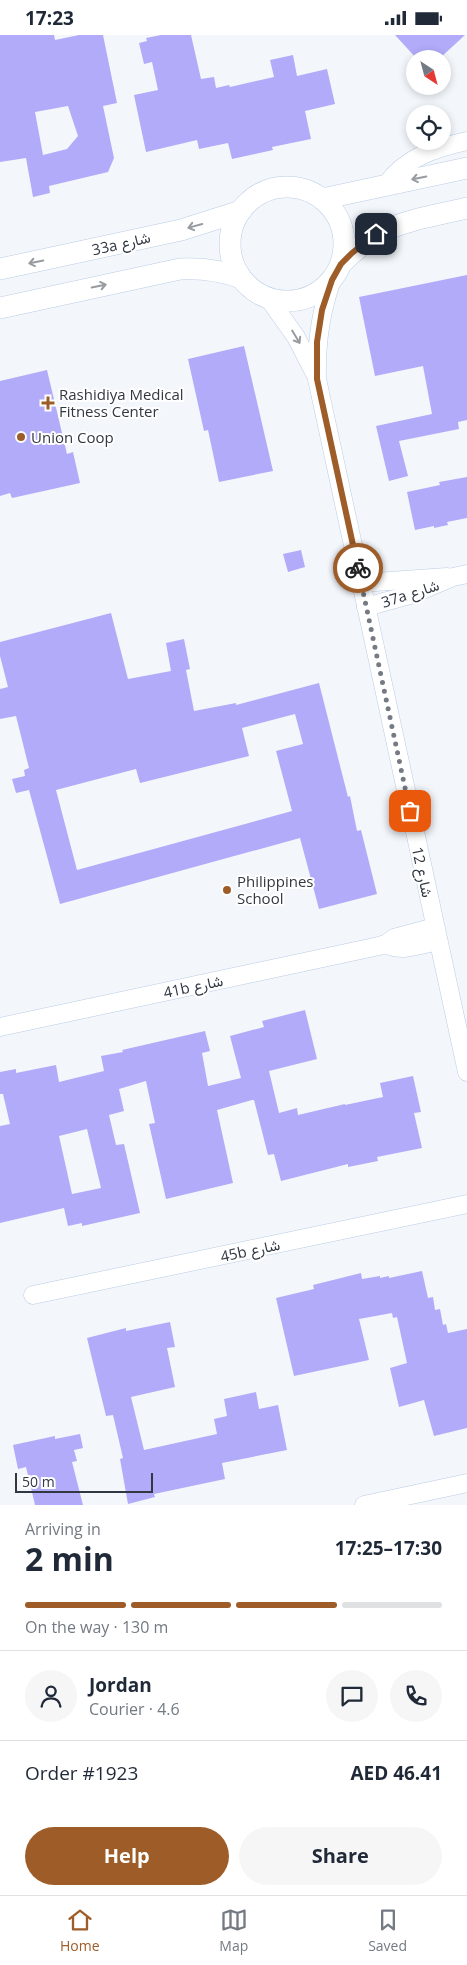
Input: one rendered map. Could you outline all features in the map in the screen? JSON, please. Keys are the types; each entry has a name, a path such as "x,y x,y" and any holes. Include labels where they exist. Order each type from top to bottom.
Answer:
{"street":[{"path":"386,185 394,174 420,155 437,148 467,141"},
{"path":"322,199 467,168"},
{"path":"336,272 345,246 342,228 335,212 322,199 305,190 284,187 256,197 241,211 231,232 230,244 235,267 249,287 269,299 289,301 308,297 325,287 363,243 396,224 467,208"},
{"name":"33a شارع","path":"0,269 181,230 241,211"},
{"path":"0,308 180,269 208,269 241,278"},
{"name":"شارع 12","path":"336,272 320,321 317,342 317,379 467,1072"},
{"name":"شارع 12","path":"269,299 296,337 317,379"},
{"name":"37a شارع","path":"361,583 424,577 460,576"},
{"name":"37a شارع","path":"366,607 414,595 460,576"},
{"name":"41b شارع","path":"0,1027 386,945 400,948 437,934"},
{"name":"45b شارع","path":"33,1295 467,1204"},
{"path":"366,1505 467,1483"}],"building":[{"path":"0,35 54,35 55,40 79,35 103,35 117,103 103,106 114,158 108,172 49,186 50,193 33,197 26,158 0,162","holes":["68,106 78,136 67,149 43,155 35,112"]},
{"path":"161,35 191,35 201,79 214,77 216,88 229,85 230,87 274,77 270,60 293,55 297,76 327,69 335,104 305,111 311,139 272,147 273,150 232,159 228,143 199,149 197,140 146,152 134,95 158,90 152,62 144,64 139,43 147,41 146,38"},
{"path":"395,35 465,35 449,50 409,50"},
{"path":"467,275 467,420 458,422 459,429 399,441 408,476 389,481 376,426 432,414 423,366 375,376 359,297"},
{"path":"244,346 273,471 219,482 208,430 204,431 188,359"},
{"path":"47,370 67,454 73,452 80,483 12,498 10,493 0,496 0,381"},
{"path":"467,477 467,518 447,522 448,525 415,530 407,492 440,485 439,482"},
{"path":"301,550 305,567 288,572 283,554"},
{"path":"111,613 128,679 171,671 166,643 184,639 190,669 186,670 194,711 236,703 236,705 319,683 348,797 350,796 357,831 361,830 377,894 319,909 300,838 60,904 29,790 16,793 12,779 25,776 24,770 29,768 16,716 0,719 0,689 8,687 0,656 0,642","holes":["295,714 303,744 276,751 292,811 77,870 56,790 136,769 140,783 249,756 242,728"]},
{"path":"305,1010 317,1059 269,1071 279,1113 297,1108 298,1115 383,1097 380,1083 413,1076 421,1112 414,1113 422,1148 377,1157 378,1161 348,1167 348,1164 281,1181 274,1154 268,1155 254,1100 252,1100 217,1110 233,1183 166,1199 149,1124 155,1123 146,1081 119,1089 124,1111 109,1115 116,1145 124,1144 140,1213 82,1226 82,1223 68,1226 64,1208 0,1223 0,1126 10,1124 3,1094 0,1094 0,1072 16,1069 16,1073 56,1065 59,1082 104,1071 101,1056 205,1031 210,1051 202,1053 208,1086 241,1078 230,1036 264,1027 262,1021","holes":["87,1129 101,1188 72,1194 59,1136"]},
{"path":"422,1271 428,1298 433,1297 435,1310 440,1309 443,1325 446,1324 448,1333 467,1329 467,1428 434,1436 424,1400 399,1407 390,1368 407,1363 397,1317 393,1318 392,1313 359,1319 369,1360 294,1376 276,1298 314,1289 313,1285 361,1273 362,1279 380,1276 380,1278 389,1276 389,1278"},
{"path":"170,1322 175,1347 167,1348 175,1387 131,1397 144,1450 217,1434 214,1419 227,1416 224,1399 256,1392 259,1409 278,1405 287,1450 222,1463 225,1479 154,1494 155,1497 128,1504 120,1459 123,1458 113,1415 106,1416 87,1338 126,1328 126,1331"},
{"path":"80,1434 83,1448 74,1450 77,1461 72,1462 83,1505 35,1505 26,1467 18,1469 13,1445 55,1436 55,1439"}],"way so far":[{"path":"358,568 410,811"}],"place":[{"name":"Rashidiya Medical Fitness Center","path":"48,403"},
{"name":"Union Coop","path":"21,437"},
{"name":"Philippines School","path":"227,890"}],"route":[{"path":"358,568 317,379 317,342 322,310 332,280 341,264 363,243 376,234"}]}
